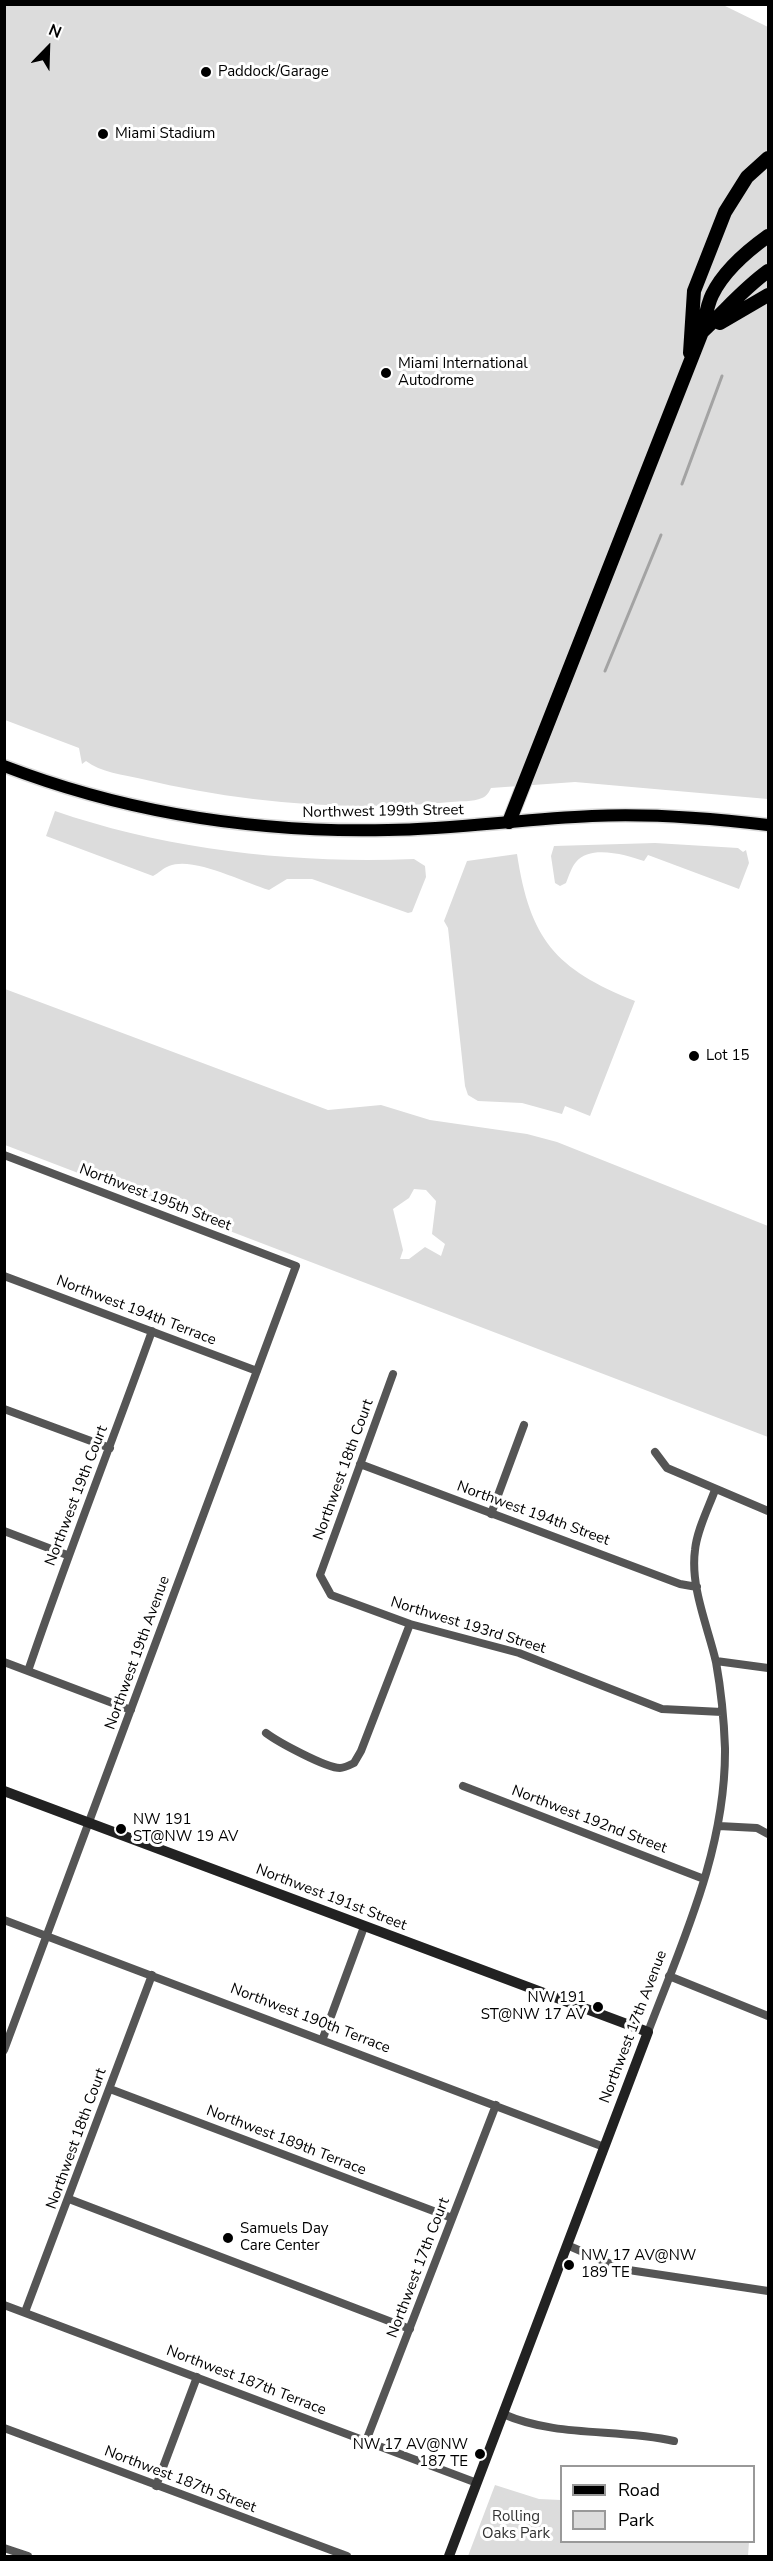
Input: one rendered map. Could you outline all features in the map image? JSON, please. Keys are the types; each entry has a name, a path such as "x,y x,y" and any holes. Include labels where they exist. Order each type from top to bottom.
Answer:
{"highway":[{"path":"689,363 694,291 731,200 747,177 768,158"},
{"path":"509,822 702,332 712,295 730,269 751,248 768,236"},
{"path":"702,332 729,307 746,287 768,271"},
{"path":"702,332 768,295"}],"main road":[{"name":"Northwest 199th Street","path":"4,766 49,783 136,808 226,822 314,830 388,831 463,827 592,815 708,818 768,825"}],"street":[{"name":"Northwest 195th Street","path":"4,1155 296,1266"},
{"name":"Northwest 19th Avenue","path":"4,2050 296,1266"},
{"name":"Northwest 194th Terrace","path":"4,1276 257,1371"},
{"name":"Northwest 19th Court","path":"28,1671 67,1555 110,1448 152,1331"},
{"name":"Northwest 18th Court","path":"320,1575 393,1374"},
{"path":"4,1409 110,1448"},
{"path":"491,1514 524,1425"},
{"path":"656,1452 667,1468 768,1511"},
{"name":"Northwest 194th Street","path":"360,1464 680,1584 697,1587"},
{"name":"Northwest 17th Avenue","path":"449,2556 669,1976 704,1879 719,1826 725,1747 722,1712 716,1661 697,1587 694,1552 700,1528 715,1490"},
{"path":"4,1531 67,1555"},
{"name":"Northwest 193rd Street","path":"320,1575 331,1595 410,1624 519,1653 662,1709 722,1712"},
{"path":"266,1733 274,1739 333,1766 340,1768 354,1763 410,1624"},
{"path":"716,1661 768,1668"},
{"path":"4,1662 131,1710"},
{"name":"Northwest 192nd Street","path":"463,1786 704,1879"},
{"name":"Northwest 191st Street","path":"4,1791 648,2032"},
{"path":"719,1826 757,1828 768,1834"},
{"name":"Northwest 190th Terrace","path":"4,1920 323,2038 604,2147"},
{"path":"323,2038 364,1927"},
{"name":"Northwest 18th Court","path":"25,2312 152,1975"},
{"path":"669,1976 768,2016"},
{"name":"Northwest 189th Terrace","path":"110,2089 452,2218"},
{"name":"Northwest 17th Court","path":"366,2441 496,2105"},
{"path":"69,2199 410,2329"},
{"path":"567,2245 622,2269 768,2291"},
{"name":"Northwest 187th Terrace","path":"4,2304 477,2483"},
{"path":"156,2486 197,2377"},
{"path":"503,2414 530,2425 640,2435 674,2441"},
{"name":"Northwest 187th Street","path":"4,2428 347,2556"},
{"path":"4,2548 27,2556"}],"green space":[{"name":"Miami International Autodrome","path":"721,4 768,27 768,799 575,782 491,788 485,796 475,800 412,805 295,803 218,794 120,774 98,768 86,761 82,764 79,748 5,720 4,5"},
{"path":"55,811 142,836 232,852 324,859 414,859 425,866 426,877 412,912 408,913 312,879 287,879 269,890 205,867 179,864 167,867 153,876 46,836"},
{"path":"655,843 738,848 743,852 746,850 749,863 739,889 648,855 644,861 609,852 599,852 590,853 576,862 566,883 560,886 555,883 551,856 554,846"},
{"path":"517,854 530,908 539,929 551,947 566,963 585,976 635,1001 590,1116 565,1106 562,1114 522,1103 478,1101 468,1095 465,1086 448,928 444,921 467,861"},
{"path":"5,989 328,1110 381,1105 430,1120 527,1134 557,1142 768,1226 768,1437 5,1145","holes":["414,1189 426,1190 436,1201 432,1234 445,1244 441,1256 425,1247 409,1259 400,1259 403,1250 393,1209 409,1198"]},
{"name":"Rolling Oaks Park","path":"495,2485 539,2499 560,2500 560,2543 749,2543 748,2556 468,2556"}],"waterway":[{"path":"682,484 722,376"},
{"path":"605,671 661,535"}],"place":[{"name":"Paddock/Garage","path":"206,72"},
{"name":"Miami Stadium","path":"103,134"},
{"name":"Miami International Autodrome","path":"386,373"},
{"name":"Lot 15","path":"694,1056"},
{"name":"NW 191 ST@NW 19 AV","path":"121,1829"},
{"name":"NW 191 ST@NW 17 AV","path":"598,2007"},
{"name":"Samuels Day Care Center","path":"228,2238"},
{"name":"NW 17 AV@NW 189 TE","path":"569,2265"},
{"name":"NW 17 AV@NW 187 TE","path":"480,2454"}]}
